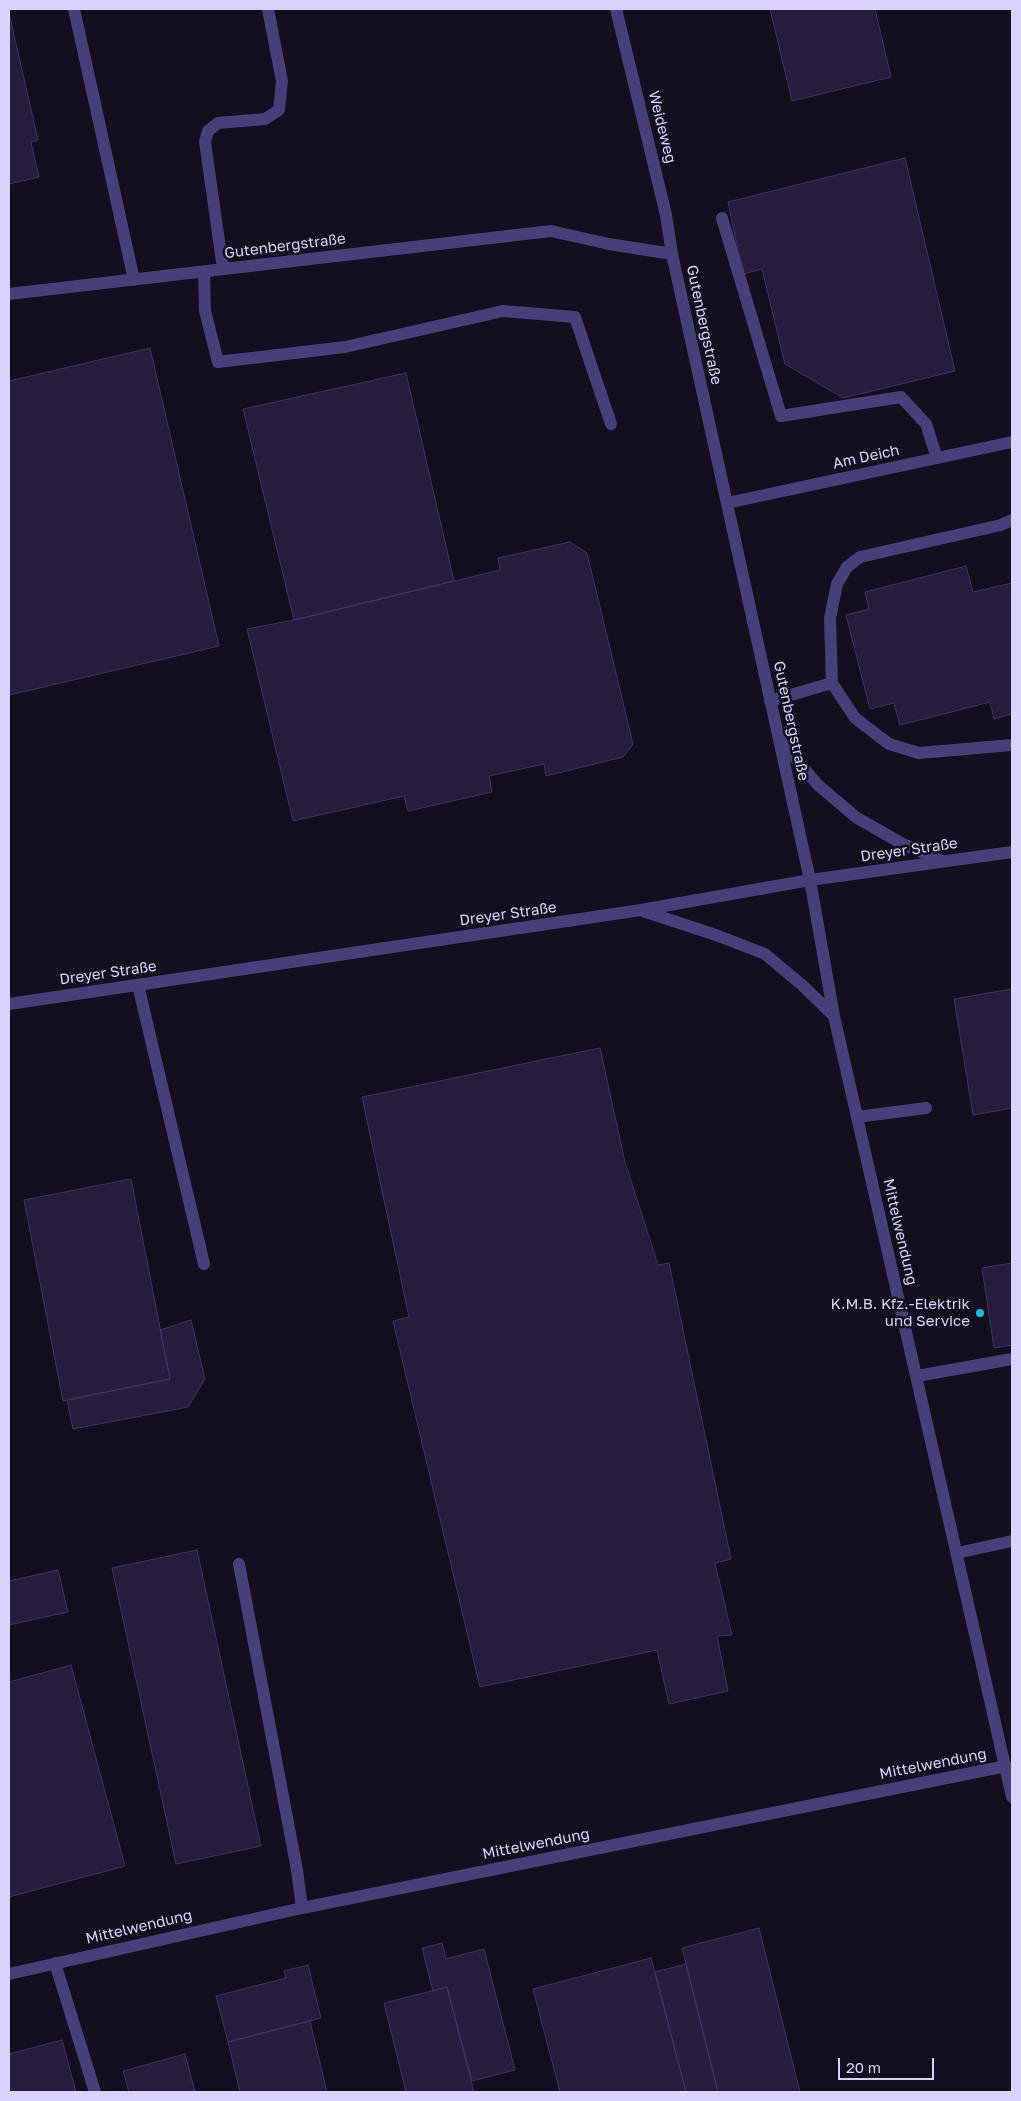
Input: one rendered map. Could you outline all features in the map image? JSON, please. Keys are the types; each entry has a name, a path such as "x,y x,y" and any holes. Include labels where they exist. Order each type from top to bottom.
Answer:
{"street":[{"path":"74,9 134,280"},
{"path":"222,269 205,142 208,131 218,123 264,119 279,110 282,81 268,9"},
{"name":"Weideweg","path":"616,9 666,215 672,254"},
{"path":"722,218 781,416 901,398 926,424 937,458"},
{"name":"Gutenbergstraße","path":"9,294 551,231 672,254 810,880"},
{"path":"204,271 205,311 218,362 345,347 503,311 575,317 612,424"},
{"name":"Am Deich","path":"727,503 1012,442"},
{"path":"1012,520 1001,525 860,557 847,567 837,584 830,618 832,683 855,718 889,744 920,753 998,747 1012,744"},
{"path":"770,701 832,683"},
{"path":"778,738 818,785 857,818 901,843 943,862"},
{"name":"Dreyer Straße","path":"9,1004 641,910 810,880 1012,852"},
{"name":"Mittelwendung","path":"9,1974 302,1908 1006,1766 834,1016 810,880"},
{"path":"641,910 716,934 765,954 802,985 834,1016"},
{"path":"138,985 204,1264"},
{"path":"857,1116 926,1108"},
{"path":"916,1376 1012,1359"},
{"path":"957,1553 1012,1541"},
{"path":"239,1564 297,1870 302,1908"},
{"path":"1006,1766 1012,1796"},
{"path":"55,1963 95,2092"}],"building":[{"path":"770,9 875,9 891,77 792,101"},
{"path":"9,13 38,140 31,142 39,177 9,184"},
{"path":"905,158 955,371 843,398 785,364 762,269 743,274 728,202"},
{"path":"150,348 219,646 9,695 9,381"},
{"path":"406,373 454,581 294,620 243,409"},
{"path":"570,542 587,553 633,744 623,757 546,776 544,764 489,776 492,792 408,811 404,796 293,821 247,629 294,620 500,570 498,558"},
{"path":"966,566 973,592 1012,583 1012,714 994,719 990,702 900,725 894,703 870,709 846,615 869,609 865,592"},
{"path":"1012,989 1012,1108 973,1115 954,999"},
{"path":"600,1048 625,1162 658,1265 669,1263 731,1559 715,1563 732,1635 717,1636 728,1691 669,1704 657,1650 480,1687 393,1321 409,1317 362,1097"},
{"path":"131,1179 170,1379 63,1401 24,1200"},
{"path":"1012,1263 1012,1345 994,1348 982,1268"},
{"path":"191,1320 205,1379 188,1407 73,1429 67,1400 170,1379 160,1330"},
{"path":"197,1550 261,1846 176,1864 112,1568"},
{"path":"58,1570 68,1612 9,1625 9,1581"},
{"path":"71,1665 125,1866 9,1897 9,1682"},
{"path":"759,1928 800,2092 718,2092 682,1948"},
{"path":"442,1943 446,1959 484,1949 515,2070 472,2081 447,1987 433,1991 422,1948"},
{"path":"651,1958 686,2092 560,2092 533,1989"},
{"path":"686,1964 718,2092 686,2092 655,1972"},
{"path":"308,1965 321,2018 228,2042 216,1996 286,1978 284,1971"},
{"path":"447,1987 474,2092 406,2092 384,2003"},
{"path":"310,2021 327,2092 240,2092 228,2042"},
{"path":"62,2040 76,2092 9,2092 9,2054"},
{"path":"185,2054 195,2092 129,2092 123,2071"}],"place":[{"name":"K.M.B. Kfz.-Elektrik und Service","path":"980,1313"}]}
